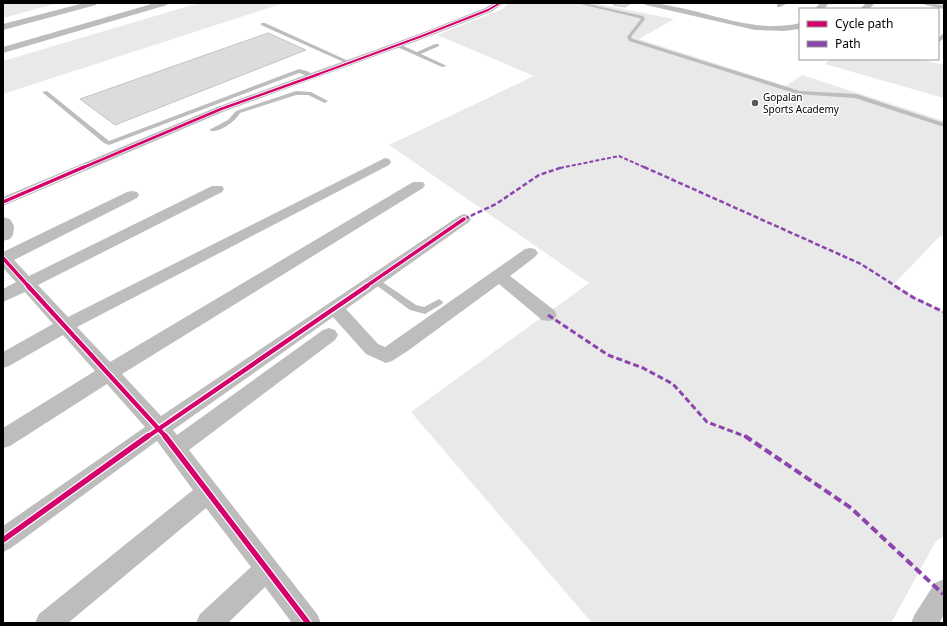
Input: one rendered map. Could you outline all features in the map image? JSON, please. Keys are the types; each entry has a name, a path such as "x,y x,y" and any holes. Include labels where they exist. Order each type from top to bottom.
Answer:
{"street":[{"path":"3,27 93,3"},
{"path":"3,50 164,3"},
{"path":"3,202 235,109 313,76 488,10 500,3"},
{"path":"646,3 686,11 726,22 770,29 782,30 799,26"},
{"path":"928,3 944,7"},
{"path":"3,361 65,326 384,162"},
{"path":"3,439 108,373 418,185"},
{"path":"3,296 217,189"},
{"path":"132,195 3,258 159,428 308,623"},
{"path":"3,540 159,428 464,219"},
{"path":"3,223 5,226 3,235"},
{"path":"334,307 372,349 386,356 530,253"},
{"path":"498,276 548,315"},
{"path":"174,449 329,335"},
{"path":"48,623 208,492"},
{"path":"209,623 267,570"},
{"path":"924,623 944,592"}],"lane":[{"path":"578,3 640,17 643,19 629,37 631,40 799,93 856,96 944,125"},
{"path":"263,24 350,63"},
{"path":"397,45 444,66"},
{"path":"416,54 437,45"},
{"path":"45,92 109,143 299,71 313,76"},
{"path":"212,130 236,117 235,109 296,93 309,93 325,101"},
{"path":"375,280 413,308 425,311 438,302"}],"shaded area":[{"path":"3,3 58,3 3,18"},
{"path":"199,3 284,3 3,94 3,61"},
{"path":"508,3 593,3 674,19 639,39 786,86 802,75 944,121 944,237 940,236 893,285 944,312 944,536 936,541 891,623 592,623 411,412 589,283 389,145 534,76 437,35 503,9"},
{"path":"830,60 923,60 944,65 944,98 825,64"}],"building":[{"path":"615,3 631,3 625,7 613,5"},
{"path":"268,33 306,50 115,125 80,99"}],"marked path":[{"path":"464,219 496,204 539,175 567,166 619,156 861,264 914,298 944,312"},
{"path":"548,315 608,355 643,368 673,384 707,422 748,437 851,508 943,594"}],"cycle path":[{"path":"3,202 221,109 422,36 488,10 500,3"},
{"path":"3,540 159,428 464,219"},
{"path":"3,258 159,428 308,623"}],"place":[{"name":"Gopalan Sports Academy","path":"755,103"}]}
